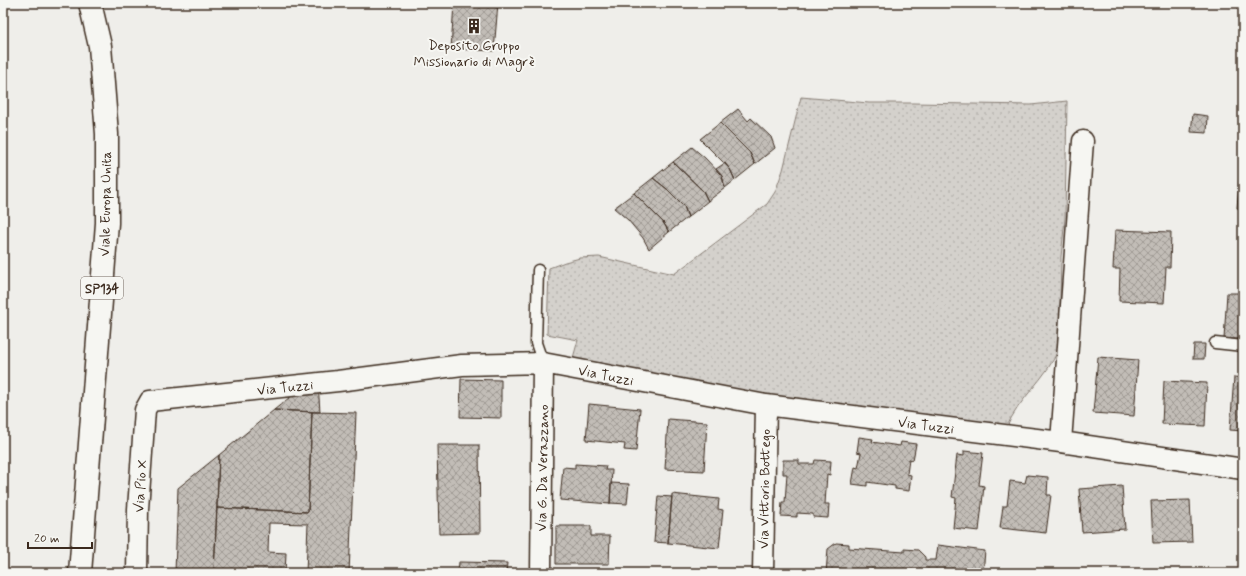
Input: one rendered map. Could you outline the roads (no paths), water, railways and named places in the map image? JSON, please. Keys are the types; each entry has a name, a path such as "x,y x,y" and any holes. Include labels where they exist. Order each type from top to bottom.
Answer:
{"highway":[{"name":"Viale Europa Unita","path":"80,573 107,223 107,134 100,46 90,3"}],"street":[{"path":"1061,442 1083,141"},
{"name":"Via Tuzzi","path":"150,401 330,382 462,364 543,363 766,405 1061,442 1243,469"},
{"name":"Via G. Da Verazzano","path":"541,573 543,363"},
{"name":"Via Pio X","path":"137,573 138,509 145,410 150,401"},
{"name":"Via Vittorio Bottego","path":"763,573 766,405"}],"lane":[{"path":"538,270 536,343 543,363"},
{"path":"1215,343 1243,346"}],"place":[{"name":"Deposito Gruppo Missionario di Magrè","path":"474,26"}]}
